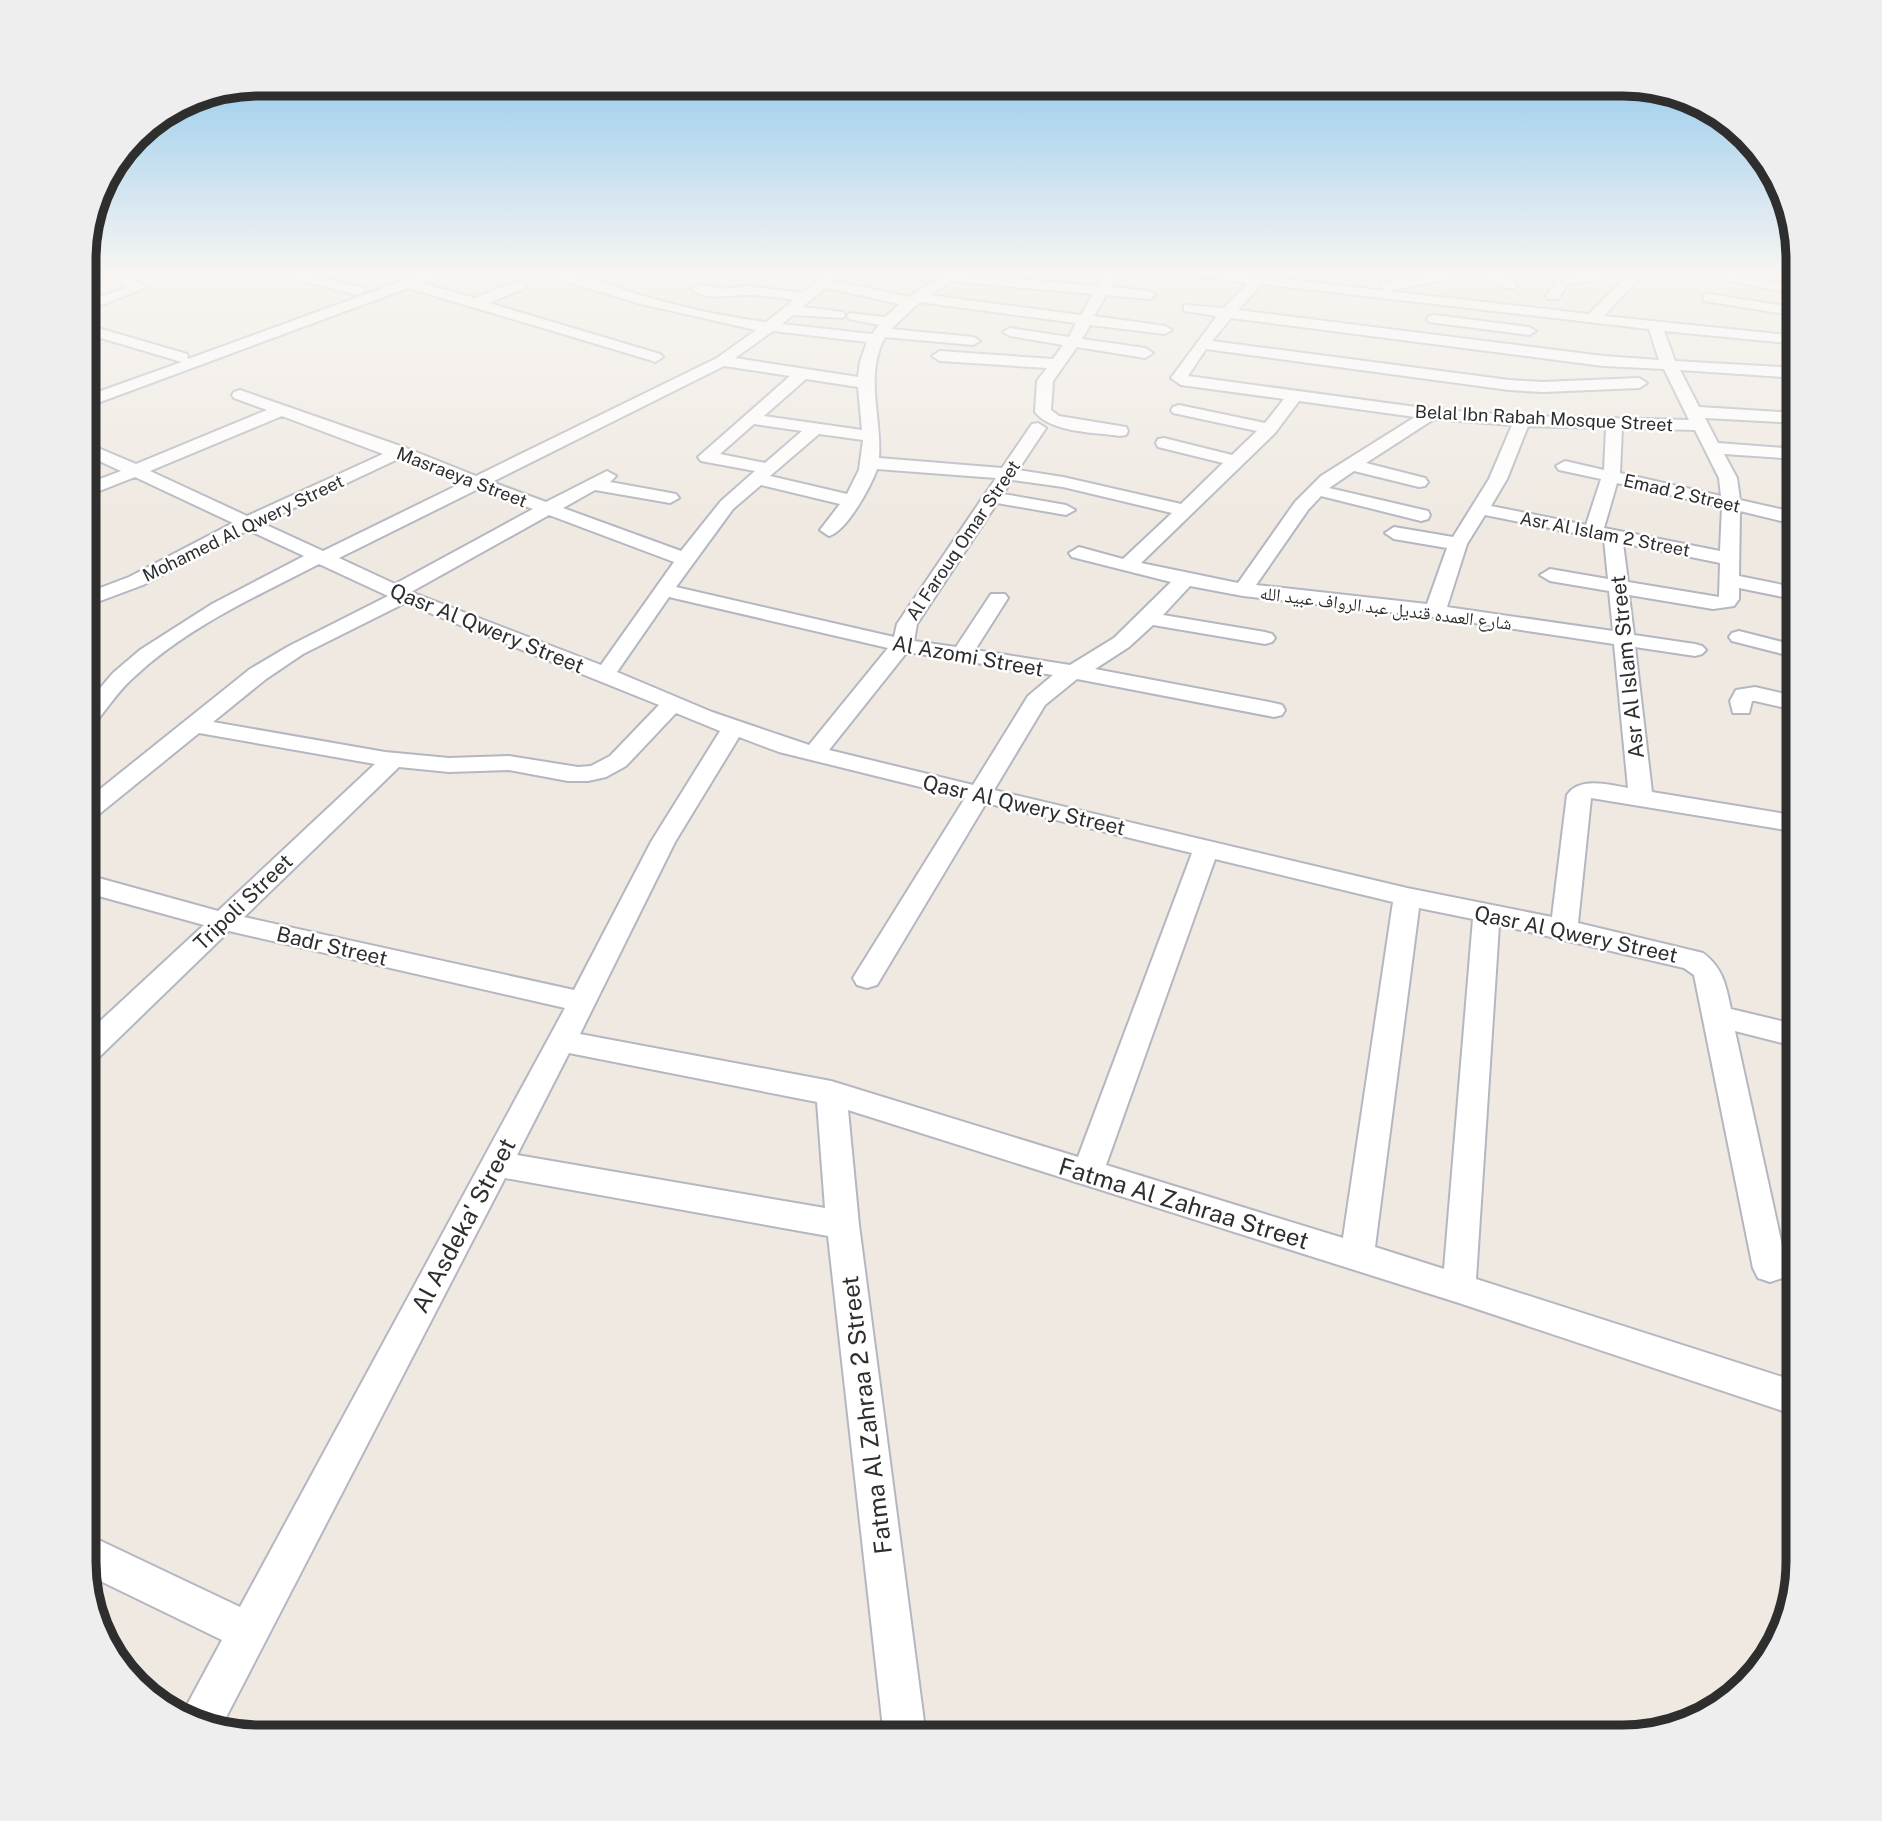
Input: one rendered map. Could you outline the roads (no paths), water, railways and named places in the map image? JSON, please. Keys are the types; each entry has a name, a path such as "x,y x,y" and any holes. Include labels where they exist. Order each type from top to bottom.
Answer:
{"street":[{"path":"175,355 182,357"},
{"path":"97,388 187,355"},
{"path":"97,398 208,355"},
{"path":"648,355 655,357"},
{"path":"97,707 124,674 185,629 321,557 478,482 730,355"},
{"path":"829,530 852,501 870,463 872,436 864,383 874,355"},
{"path":"1063,355 1045,381 1042,402 1046,417 1120,430"},
{"name":"Belal Ibn Rabah Mosque Street","path":"1195,355 1179,378 1181,380 1431,414 1522,421 1614,423 1786,418"},
{"path":"1423,355 1603,361 1666,358"},
{"path":"1423,355 1527,387 1639,383"},
{"path":"1652,355 1786,372"},
{"path":"1550,575 1721,604 1729,599 1731,504 1728,478 1665,355"},
{"path":"940,356 1056,364"},
{"path":"722,361 864,383"},
{"path":"802,374 707,457 852,501"},
{"name":"Masraeya Street","path":"240,395 684,559"},
{"path":"1127,566 1269,429 1294,397"},
{"path":"97,487 282,410"},
{"path":"1179,410 1269,429"},
{"path":"1242,590 1287,524 1317,490 1349,464 1431,414"},
{"path":"751,419 872,436"},
{"path":"1435,611 1458,544 1498,479 1522,421"},
{"name":"Asr Al Islam Street","path":"1614,423 1615,451 1603,534 1618,587 1642,798"},
{"name":"Al Farouq Omar Street","path":"815,753 902,645 906,624 1038,428"},
{"path":"605,674 684,559 727,505 814,429"},
{"path":"1164,443 1235,461"},
{"path":"1714,449 1786,453"},
{"name":"Mohamed Al Qwery Street","path":"97,596 136,581 249,522 400,452"},
{"name":"Qasr Al Qwery Street","path":"97,453 400,594 605,674 733,729 815,753 981,795 1407,897 1564,929 1693,960 1704,968 1710,977 1770,1268"},
{"path":"870,463 1007,474 1063,482 1184,510"},
{"path":"1349,464 1419,482"},
{"name":"Emad 2 Street","path":"1565,466 1786,516"},
{"path":"97,804 258,674 296,650 600,480 670,498"},
{"path":"1317,490 1421,515"},
{"path":"992,497 1066,510"},
{"name":"Asr Al Islam 2 Street","path":"1480,509 1730,559"},
{"path":"1394,533 1458,544"},
{"name":"شارع العمده قنديل عبد الرواف عبيد الله","path":"1079,553 1242,590 1435,611 1695,650"},
{"path":"867,978 1036,701 1051,684 1067,673 1111,650 1185,579"},
{"path":"1728,580 1786,592"},
{"name":"Al Azomi Street","path":"664,590 902,645 1105,677 1274,710"},
{"path":"963,653 998,598"},
{"path":"1147,618 1265,638"},
{"path":"1739,637 1786,649"},
{"path":"1741,708 1744,695 1755,694 1786,701"},
{"path":"195,725 294,745 394,759 452,765 517,763 573,774 598,772 620,759 673,704"},
{"name":"Al Asdeka' Street","path":"204,1715 582,1002 663,842 733,729"},
{"name":"Tripoli Street","path":"96,1038 394,759"},
{"path":"1564,929 1579,796 1587,791 1601,791 1786,822"},
{"path":"1087,1174 1206,849"},
{"name":"Badr Street","path":"97,886 223,921 582,1002"},
{"path":"1357,1257 1407,897"},
{"path":"1459,1289 1487,914"},
{"path":"1718,1016 1786,1033"},
{"name":"Fatma Al Zahraa Street","path":"561,1041 831,1093 1459,1289 1786,1395"},
{"name":"Fatma Al Zahraa 2 Street","path":"831,1093 844,1226 904,1725"},
{"path":"495,1164 844,1226"},
{"path":"96,1558 248,1632"}]}
